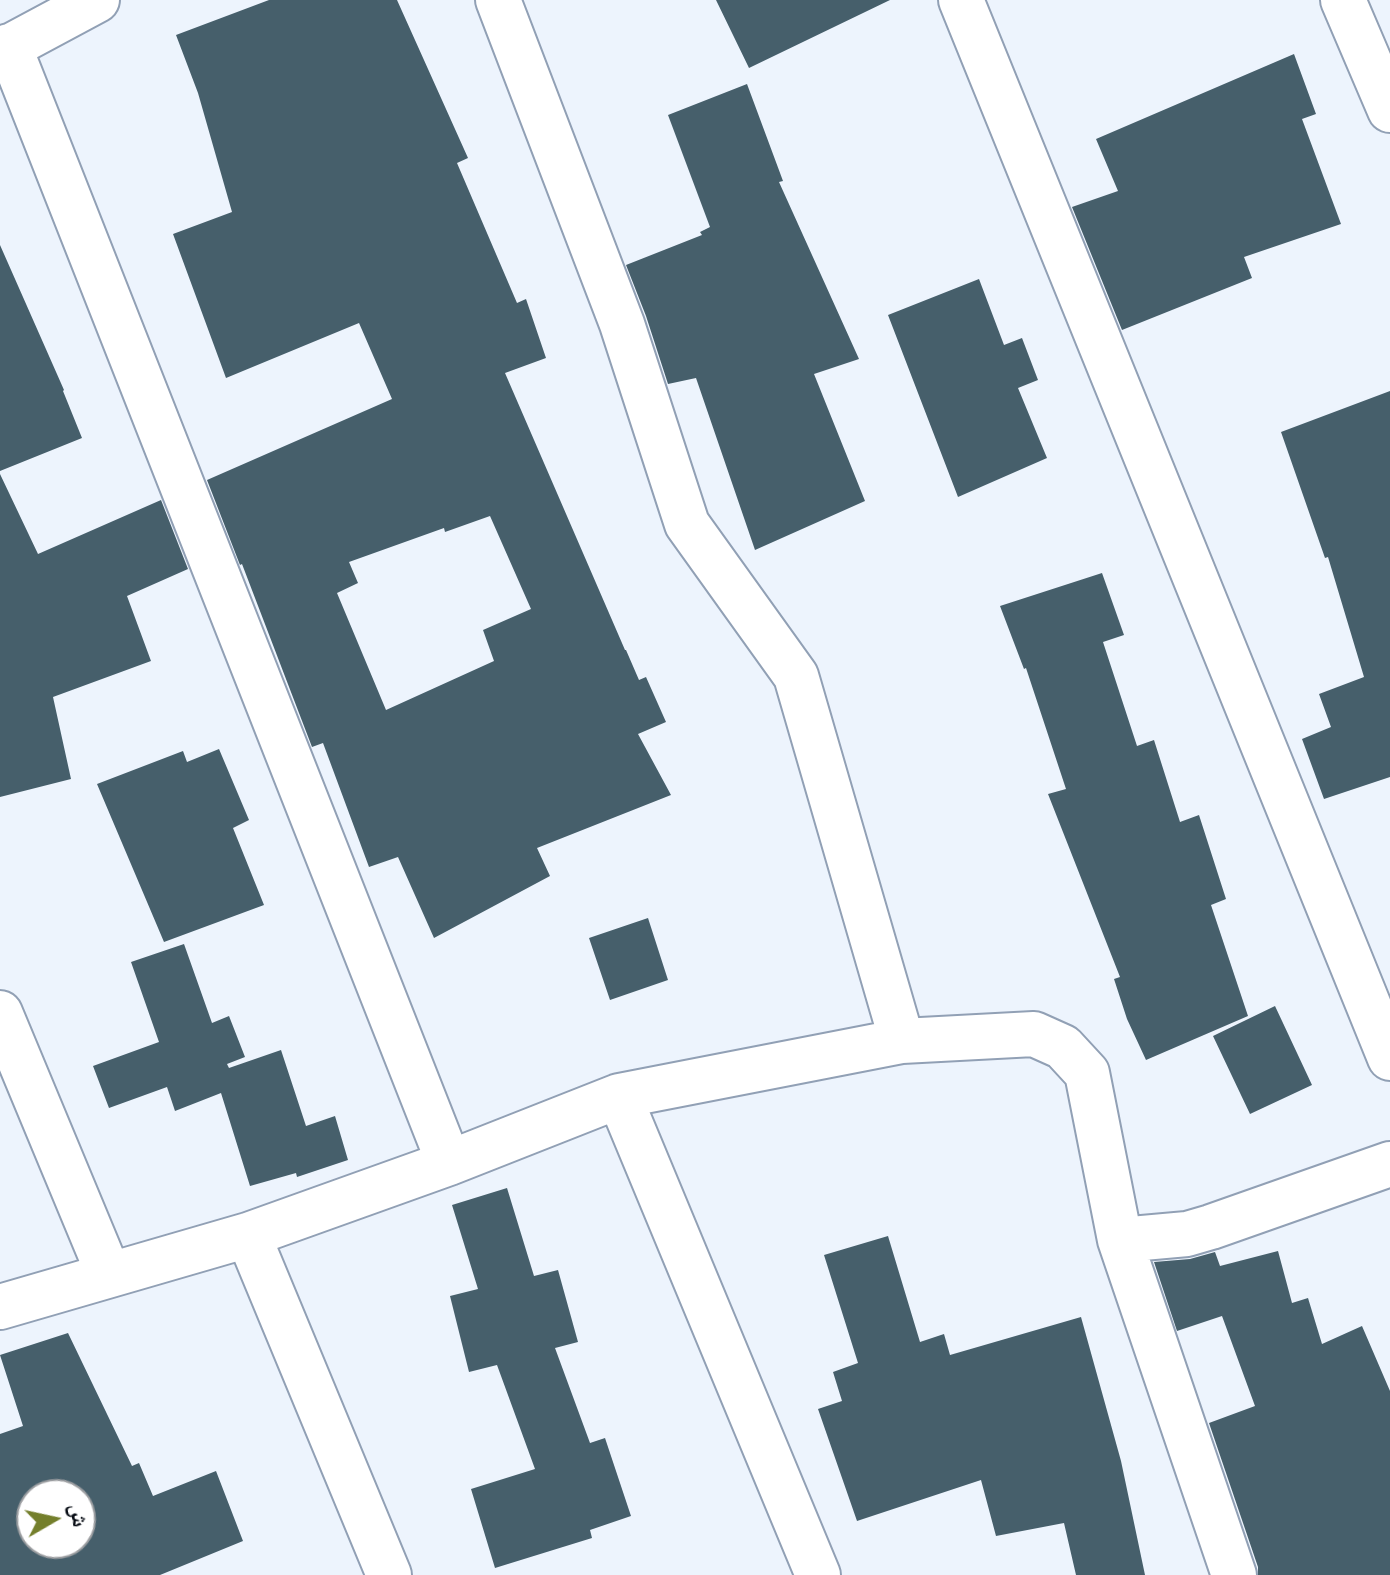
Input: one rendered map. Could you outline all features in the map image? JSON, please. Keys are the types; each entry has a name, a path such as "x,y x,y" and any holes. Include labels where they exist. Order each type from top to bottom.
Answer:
{"street":[{"path":"97,0 4,49 449,1163"},
{"path":"498,0 622,324 687,524 796,676 902,1041"},
{"path":"961,0 1390,1058"},
{"path":"1343,0 1390,110"},
{"path":"0,1013 109,1275"},
{"path":"0,1307 248,1235 449,1163 619,1096 902,1041 1034,1034 1063,1047 1087,1073 1120,1240 1234,1575"},
{"path":"619,1096 818,1575"},
{"path":"1120,1240 1187,1234 1390,1164"},
{"path":"248,1235 389,1575"}],"building":[{"path":"269,0 397,0 468,158 457,163 517,303 526,299 546,358 505,373 625,650 639,680 646,677 666,722 638,734 671,795 537,848 550,876 434,938 398,857 369,867 323,743 312,747 207,480 392,399 359,323 226,378 173,234 232,212 198,93 176,35","holes":["490,516 531,609 483,630 494,661 386,710 337,593 358,583 349,562 444,528 445,532"]},
{"path":"716,0 890,0 749,68"},
{"path":"1294,54 1316,114 1302,119 1341,224 1244,257 1252,278 1122,330 1072,207 1118,191 1096,139"},
{"path":"747,84 783,181 779,182 859,359 814,374 865,501 755,550 696,378 668,384 626,265 702,235 700,232 710,227 668,115"},
{"path":"0,245 82,438 0,471"},
{"path":"979,279 1004,345 1022,338 1038,380 1018,388 1047,458 958,497 888,315"},
{"path":"1390,391 1390,777 1324,799 1302,739 1331,727 1319,694 1364,677 1328,557 1325,558 1281,432"},
{"path":"0,474 38,554 161,500 188,569 127,596 151,661 53,697 71,779 0,797"},
{"path":"1102,573 1124,635 1103,642 1137,746 1154,740 1180,822 1199,815 1226,899 1211,905 1248,1016 1146,1060 1127,1019 1114,979 1120,977 1048,794 1066,789 1026,668 1000,606"},
{"path":"219,749 249,820 233,828 264,905 164,942 97,784 183,751 187,762"},
{"path":"648,918 668,980 610,1000 589,938"},
{"path":"184,944 212,1023 229,1016 245,1057 227,1064 229,1068 281,1050 306,1126 335,1116 348,1160 297,1177 296,1173 250,1186 221,1093 175,1111 167,1087 109,1108 93,1066 159,1042 131,962"},
{"path":"1275,1006 1312,1085 1250,1114 1213,1036"},
{"path":"507,1188 534,1276 558,1270 578,1342 555,1348 590,1443 605,1438 631,1516 590,1530 592,1538 495,1568 471,1489 535,1469 497,1365 469,1372 450,1296 478,1289 452,1205"},
{"path":"888,1236 920,1342 944,1334 950,1355 1081,1317 1121,1461 1145,1575 1076,1575 1064,1523 996,1536 981,1480 857,1521 818,1409 842,1401 833,1372 858,1363 824,1255"},
{"path":"1278,1251 1292,1303 1308,1298 1322,1344 1362,1326 1390,1391 1390,1575 1258,1575 1258,1567 1209,1423 1255,1406 1222,1316 1177,1331 1154,1262 1190,1259 1215,1252 1220,1266"},
{"path":"68,1333 132,1466 139,1463 153,1496 216,1471 243,1541 160,1575 0,1575 0,1434 23,1426 0,1355"}]}
